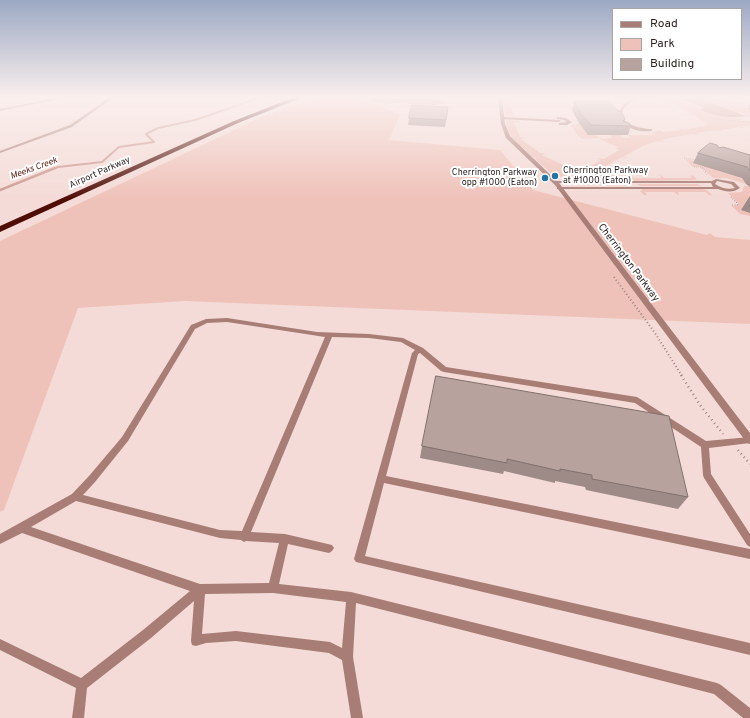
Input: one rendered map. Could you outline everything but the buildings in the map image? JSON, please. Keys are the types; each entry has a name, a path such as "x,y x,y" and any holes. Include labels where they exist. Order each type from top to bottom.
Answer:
{"highway":[{"name":"Airport Parkway","path":"0,223 206,132"},
{"name":"Airport Parkway","path":"0,229 216,132"}],"street":[{"name":"Cherrington Parkway","path":"505,132 510,140 559,188 750,440"}],"lane":[{"path":"0,152 56,132"},
{"path":"712,180 719,188"},
{"path":"554,182 724,180 735,184 738,188 731,190 719,188 559,188"},
{"path":"0,539 75,497 125,439 194,327 206,322 227,320 329,334 369,336 403,340 422,350 444,369 638,400 705,445 750,440"},
{"path":"244,537 329,334"},
{"path":"422,350 415,353 359,558 750,649"},
{"path":"705,445 707,475 750,542"},
{"path":"381,479 750,554"},
{"path":"75,497 220,534 285,540 329,548"},
{"path":"21,528 200,589 273,588 351,597 717,689 750,716"},
{"path":"273,588 285,540"},
{"path":"200,589 196,641 206,638 236,636 330,648 348,657"},
{"path":"78,718 82,685 147,634 200,589"},
{"path":"351,597 348,657 357,718"},
{"path":"0,644 82,685"}],"path":[{"path":"684,158 697,160"},
{"path":"694,167 701,167 712,180"},
{"path":"727,193 739,205 732,205"},
{"path":"612,273 655,333 700,405 750,464"}],"green space":[{"path":"231,132 393,132 389,140 500,150 533,190 707,235 710,233 715,237 750,240 750,324 185,301 78,308 4,510 0,512 0,241"},
{"path":"509,132 518,132 520,137 526,137 521,139 540,153 545,153 542,155 574,170 579,168 584,170 601,160 597,158 604,159 619,150 616,149 618,147 599,139 612,138 610,135 621,135 623,138 630,138 628,135 652,135 652,133 655,132 707,132 697,133 699,135 691,134 660,140 664,142 657,141 643,146 624,156 629,158 622,157 606,166 614,169 608,170 610,174 616,174 619,177 580,178 554,176 514,140"},
{"path":"575,132 591,132 601,138 582,139"},
{"path":"685,159 696,161 743,178 746,184 726,178 713,178 701,167 693,167"},
{"path":"660,175 665,178 692,178 690,176 693,175 697,180 636,181 628,176 634,178 661,178"},
{"path":"637,184 697,184 702,186 641,186"},
{"path":"744,186 750,186 750,201 741,210 750,213 750,216 740,214 732,206 740,205 728,193 742,192"},
{"path":"643,189 704,189 712,195 709,195 706,192 678,192 678,195 674,192 645,192 647,195 644,195 640,191"}],"waterway":[{"name":"Meeks Creek","path":"53,169 58,167 102,162 119,147 154,142 146,134 151,132"},
{"name":"Meeks Creek","path":"0,190 55,168"}],"place":[{"name":"Cherrington Parkway at #1000 (Eaton)","path":"555,176"},
{"name":"Cherrington Parkway opp #1000 (Eaton)","path":"545,178"}]}
